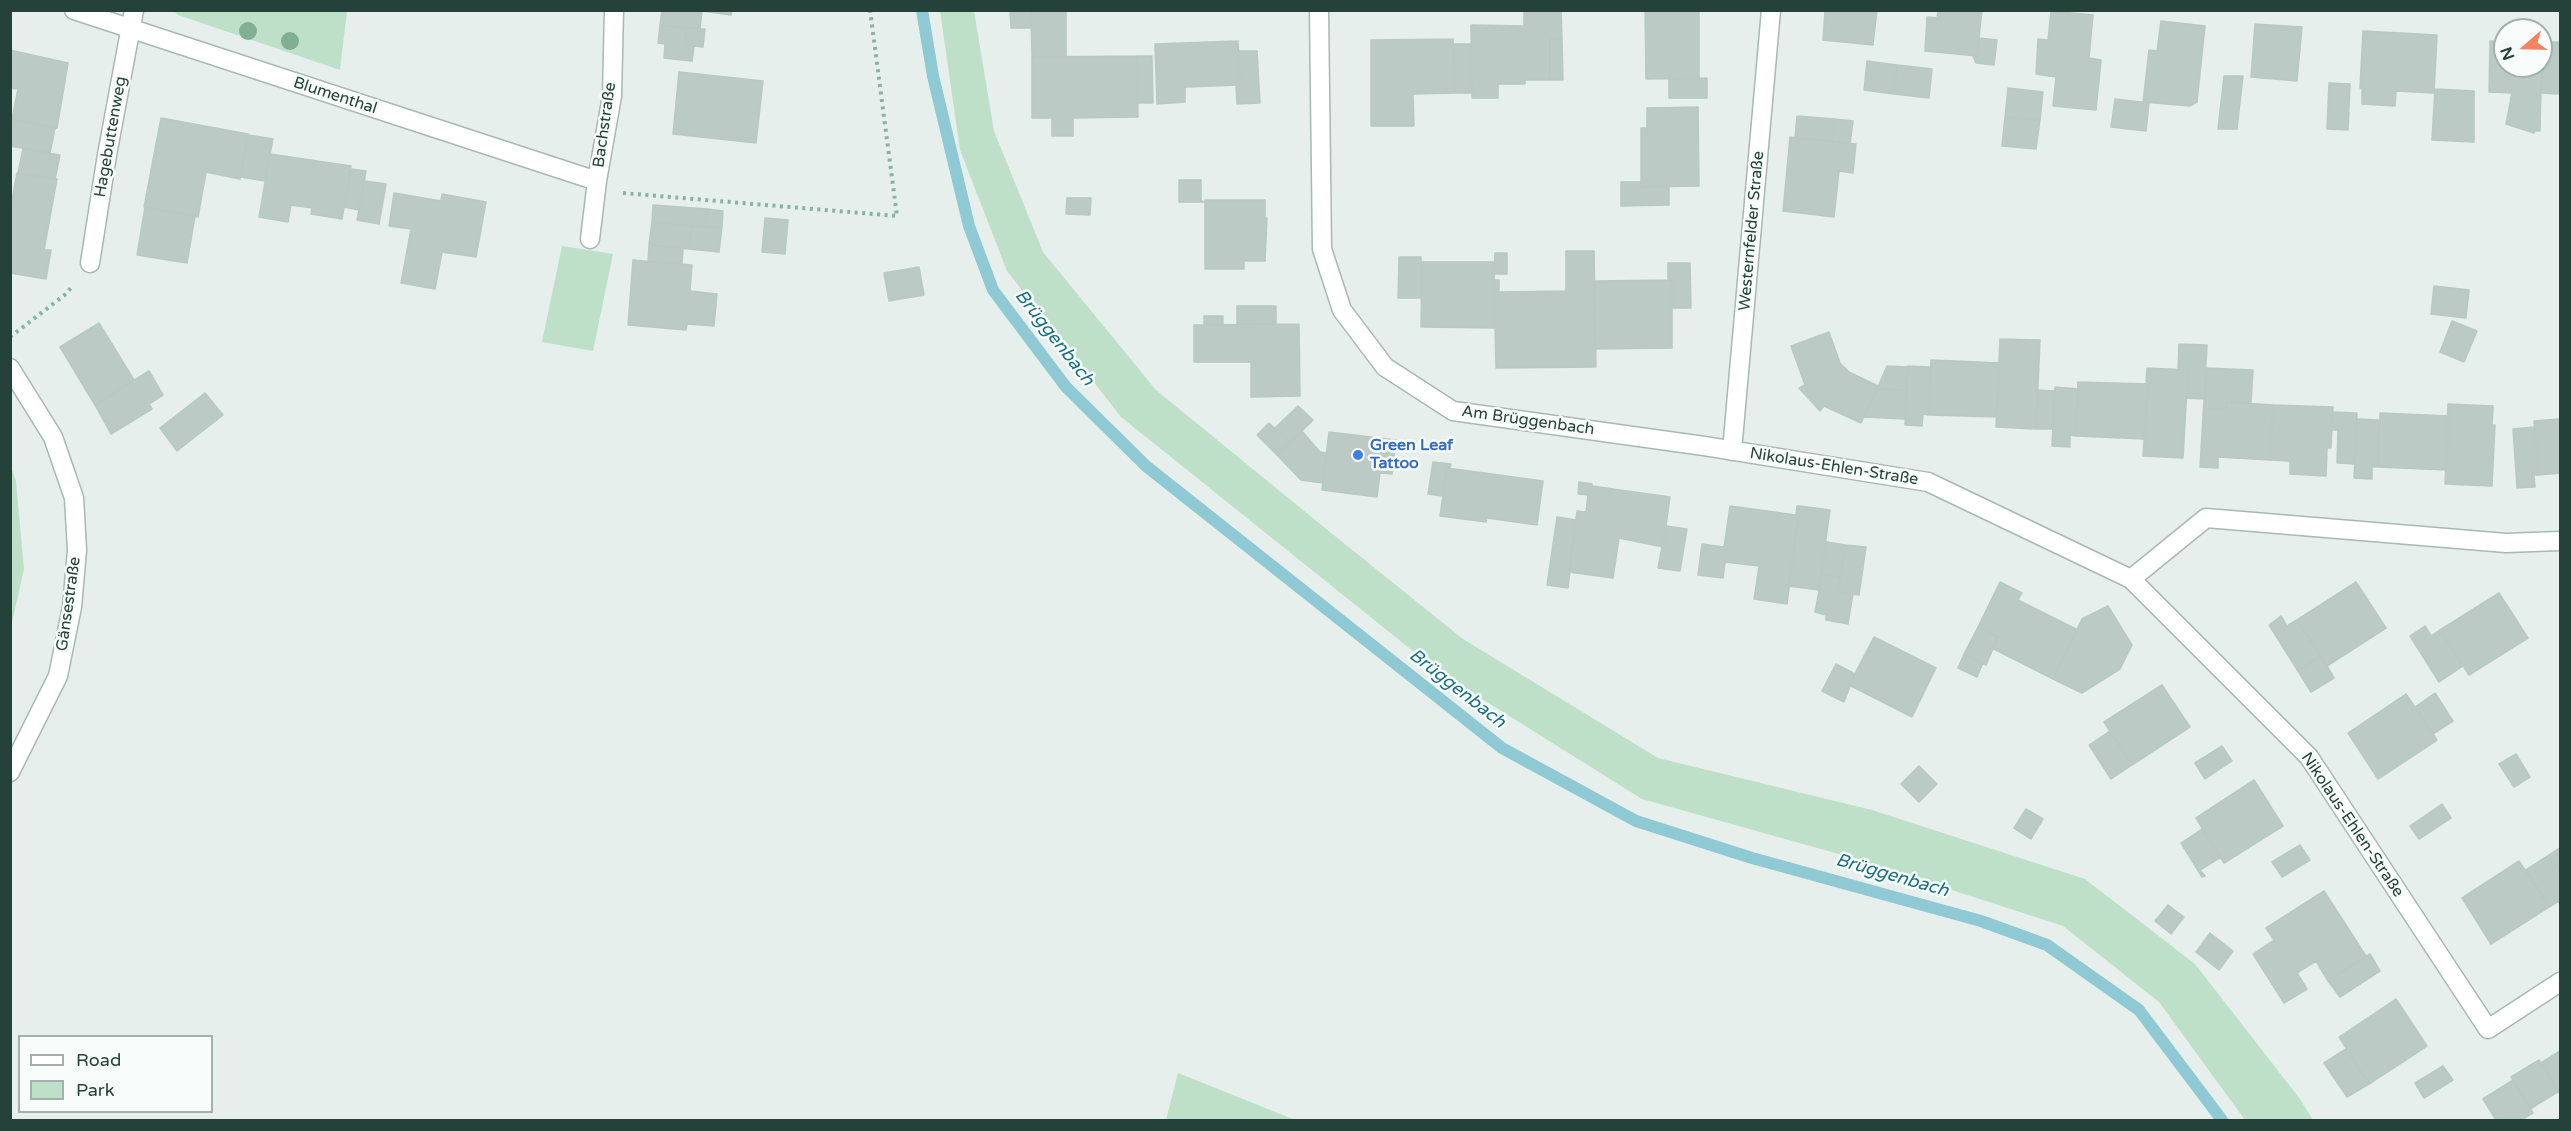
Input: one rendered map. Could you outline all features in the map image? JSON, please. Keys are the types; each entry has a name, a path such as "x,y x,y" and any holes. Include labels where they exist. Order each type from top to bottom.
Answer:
{"street":[{"name":"Blumenthal","path":"74,10 597,181"},
{"name":"Hagebuttenweg","path":"90,263 134,10"},
{"name":"Bachstraße","path":"590,239 597,181 612,96 614,10"},
{"name":"Am Brüggenbach","path":"1319,10 1322,249 1342,310 1385,367 1453,411 1732,451"},
{"name":"Westernfelder Straße","path":"1732,451 1771,10"},
{"name":"Gänsestraße","path":"10,368 53,437 74,498 77,550 72,607 58,676 10,772"},
{"name":"Nikolaus-Ehlen-Straße","path":"1732,451 1928,482 2131,579 2309,757 2488,1029 2560,982"},
{"path":"2131,579 2206,518 2506,543 2560,541"}],"path":[{"path":"597,181 627,194 897,216 870,10"},
{"path":"10,337 66,294 90,263"}],"green space":[{"path":"174,11 347,11 340,70 178,15"},
{"path":"940,11 974,11 994,131 1043,252 1156,390 1325,528 1463,639 1658,758 1872,810 2085,879 2195,964 2300,1099 2313,1120 2245,1120 2159,1002 2063,926 1853,858 1642,799 1439,672 1121,417 1007,271 960,150"},
{"path":"562,246 613,254 593,351 542,342"},
{"path":"11,467 16,481 24,569 11,627"},
{"path":"1178,1073 1295,1120 1166,1120"}],"building":[{"path":"662,10 732,10 731,15 702,11 700,29 660,25"},
{"path":"1010,10 1031,10 1031,28 1011,28"},
{"path":"1031,10 1066,10 1066,57 1032,57"},
{"path":"1524,10 1561,10 1562,39 1550,39 1550,80 1525,80 1525,84 1498,84 1498,98 1472,98 1471,25 1524,26"},
{"path":"1645,10 1699,10 1699,78 1646,79"},
{"path":"1825,10 1877,10 1873,45 1823,40"},
{"path":"1938,10 1982,10 1977,56 1925,51 1927,17 1937,18"},
{"path":"2051,11 2093,15 2089,58 2101,60 2096,110 2053,106 2056,77 2036,74 2038,39 2048,40"},
{"path":"2161,21 2205,26 2197,102 2190,106 2143,102 2149,50 2157,51"},
{"path":"2255,24 2302,27 2297,81 2251,77"},
{"path":"660,25 686,28 685,45 694,47 692,61 664,58 665,44 658,43"},
{"path":"686,28 705,29 703,47 685,45"},
{"path":"2363,31 2437,35 2434,93 2396,91 2395,106 2362,104 2362,88 2360,88"},
{"path":"1979,38 1997,40 1994,65 1976,63 1973,56 1977,56"},
{"path":"1453,39 1455,93 1413,94 1414,126 1371,126 1371,40"},
{"path":"1550,39 1562,39 1563,80 1550,80"},
{"path":"1238,41 1240,85 1185,87 1185,102 1157,104 1155,44"},
{"path":"2490,41 2493,41 2493,78 2541,78 2540,131 2534,133 2506,124 2512,93 2489,92"},
{"path":"2553,42 2560,42 2560,94 2542,93 2542,78 2553,78"},
{"path":"1454,44 1471,44 1472,93 1455,93"},
{"path":"10,50 68,63 57,128 12,119 18,89 10,88"},
{"path":"1239,51 1257,51 1260,103 1237,104 1236,85 1240,85"},
{"path":"1137,56 1138,117 1073,118 1073,136 1052,136 1052,118 1032,118 1032,57"},
{"path":"1137,56 1152,56 1153,103 1137,103"},
{"path":"1867,61 1897,65 1894,94 1864,90"},
{"path":"1897,65 1932,69 1929,98 1894,94"},
{"path":"679,72 763,81 756,143 673,134"},
{"path":"2224,76 2243,76 2237,129 2218,129"},
{"path":"1707,78 1707,98 1669,98 1669,79"},
{"path":"2329,83 2350,84 2348,130 2327,129"},
{"path":"2008,88 2043,92 2040,120 2005,117"},
{"path":"2435,89 2474,91 2474,142 2432,140"},
{"path":"2115,99 2149,103 2146,131 2111,127"},
{"path":"1698,107 1699,186 1641,187 1641,128 1647,128 1647,108"},
{"path":"1797,116 1834,119 1832,141 1795,138"},
{"path":"2005,117 2040,120 2036,149 2002,146"},
{"path":"161,118 248,134 240,179 206,172 198,217 144,207"},
{"path":"12,119 55,128 50,153 10,146"},
{"path":"1834,119 1853,121 1850,144 1832,141"},
{"path":"248,135 273,139 265,181 241,177"},
{"path":"1790,137 1856,144 1853,173 1839,171 1834,217 1783,211"},
{"path":"23,149 60,155 55,179 18,173"},
{"path":"270,154 351,166 342,219 311,214 312,208 291,205 288,222 259,217"},
{"path":"351,169 366,171 359,210 344,207"},
{"path":"17,173 57,179 44,250 51,250 46,279 10,273 10,210"},
{"path":"1179,180 1201,180 1201,200 1204,202 1179,202"},
{"path":"365,181 386,184 379,224 357,220"},
{"path":"1621,182 1641,182 1641,187 1669,186 1669,205 1621,206"},
{"path":"394,193 441,201 442,194 486,202 476,257 442,252 435,289 401,283 411,229 389,226"},
{"path":"1067,198 1091,198 1090,215 1066,214"},
{"path":"1205,200 1265,200 1265,218 1267,218 1265,261 1244,261 1244,269 1205,269"},
{"path":"653,205 707,209 705,227 652,222"},
{"path":"145,207 195,216 187,263 137,255"},
{"path":"707,209 723,211 722,227 705,227"},
{"path":"765,218 788,220 785,254 762,252"},
{"path":"652,222 691,226 689,249 649,245"},
{"path":"691,226 722,227 719,252 689,249"},
{"path":"649,245 683,248 682,264 648,262"},
{"path":"1566,251 1594,251 1596,367 1496,368 1494,280 1499,280 1499,292 1566,291"},
{"path":"1495,253 1507,253 1507,274 1494,274"},
{"path":"1399,257 1421,257 1422,298 1398,298"},
{"path":"633,260 692,265 690,291 717,294 714,326 687,324 686,330 628,325"},
{"path":"1422,262 1494,262 1495,328 1421,327"},
{"path":"1668,263 1690,263 1691,308 1672,308 1672,280 1668,280"},
{"path":"919,267 924,295 889,301 884,273"},
{"path":"1672,280 1672,348 1595,349 1594,281"},
{"path":"2434,286 2469,290 2466,318 2431,314"},
{"path":"1237,306 1276,306 1276,324 1237,324"},
{"path":"1204,316 1223,316 1223,324 1204,325"},
{"path":"2452,321 2477,331 2464,362 2440,352"},
{"path":"99,323 134,380 95,405 60,347"},
{"path":"1299,324 1300,396 1251,397 1251,362 1194,362 1194,325"},
{"path":"1829,332 1840,363 1849,372 1878,386 1861,423 1824,406 1820,411 1799,388 1805,385 1791,346"},
{"path":"2000,339 2040,340 2036,429 1996,427"},
{"path":"2179,344 2207,345 2204,399 2187,398 2188,370 2178,370"},
{"path":"1931,360 2000,363 1997,417 1929,415"},
{"path":"1887,366 1908,367 1906,390 1877,389"},
{"path":"1908,366 1930,367 1929,415 1923,414 1922,426 1905,425"},
{"path":"2147,368 2188,370 2183,458 2143,456"},
{"path":"2206,368 2205,408 2226,409 2226,402 2273,405 2270,460 2218,457 2218,468 2200,467"},
{"path":"2207,368 2253,370 2251,403 2226,402 2226,409 2205,408"},
{"path":"149,371 163,395 149,404 152,409 111,434 95,405"},
{"path":"2078,382 2148,384 2145,439 2076,436"},
{"path":"2055,387 2078,389 2076,436 2070,435 2070,447 2052,446"},
{"path":"1877,389 1906,390 1905,419 1864,417"},
{"path":"2038,390 2055,391 2053,429 2036,429"},
{"path":"205,393 223,415 177,451 160,428"},
{"path":"2448,404 2493,406 2492,425 2495,425 2492,486 2445,484"},
{"path":"2273,405 2333,407 2331,448 2327,448 2326,476 2290,474 2290,461 2270,460"},
{"path":"1298,406 1313,420 1290,443 1275,428"},
{"path":"2332,412 2357,413 2355,464 2337,463 2338,430 2331,430"},
{"path":"2380,413 2449,416 2447,470 2378,467"},
{"path":"2357,419 2379,420 2378,467 2372,467 2372,479 2354,478"},
{"path":"2560,419 2560,473 2538,475 2534,421"},
{"path":"1269,423 1290,443 1277,455 1257,435"},
{"path":"2535,427 2538,475 2534,475 2535,487 2517,488 2513,429"},
{"path":"1302,431 1320,452 1327,453 1323,483 1301,480 1277,455"},
{"path":"1329,432 1396,440 1392,474 1380,473 1377,497 1322,490"},
{"path":"1433,462 1451,464 1450,468 1447,468 1443,496 1428,494"},
{"path":"1447,468 1543,481 1537,525 1487,518 1486,522 1440,516"},
{"path":"1579,482 1592,484 1592,486 1670,497 1663,547 1619,538 1613,578 1569,572 1577,511 1586,512 1588,495 1578,494"},
{"path":"1730,506 1796,515 1797,506 1800,506 1787,604 1754,599 1759,566 1725,562 1723,578 1698,575 1702,544 1724,547"},
{"path":"1800,506 1830,510 1819,590 1788,586"},
{"path":"1557,517 1576,520 1568,588 1547,585"},
{"path":"1666,526 1687,529 1680,571 1658,568"},
{"path":"1827,542 1845,545 1840,577 1822,575"},
{"path":"1845,545 1866,547 1859,595 1838,592"},
{"path":"1822,575 1840,577 1838,592 1853,594 1848,624 1826,620 1826,615 1815,612"},
{"path":"2000,582 2022,593 2018,600 2078,630 2053,679 1992,648 1998,637 1978,627"},
{"path":"2356,582 2386,628 2327,666 2297,620"},
{"path":"2499,593 2528,638 2469,675 2440,630"},
{"path":"2108,606 2132,645 2120,669 2082,693 2053,679 2082,619"},
{"path":"2281,616 2287,626 2297,620 2321,656 2298,671 2269,625"},
{"path":"2425,626 2431,636 2440,630 2463,666 2439,682 2410,636"},
{"path":"1978,627 1998,637 1986,665 1964,654"},
{"path":"1874,637 1936,668 1912,717 1849,685"},
{"path":"1964,654 1983,663 1977,677 1958,668"},
{"path":"2321,656 2334,678 2311,692 2298,671"},
{"path":"1836,664 1855,674 1844,702 1822,691"},
{"path":"2162,685 2190,727 2132,765 2104,722"},
{"path":"2435,693 2453,721 2433,734 2415,707"},
{"path":"2406,694 2437,740 2378,779 2348,733"},
{"path":"2110,731 2132,765 2111,779 2089,745"},
{"path":"2222,746 2232,761 2205,779 2195,763"},
{"path":"2516,754 2530,777 2514,787 2499,764"},
{"path":"1919,766 1937,784 1919,802 1901,784"},
{"path":"2254,780 2283,826 2224,863 2196,818"},
{"path":"2442,804 2451,818 2419,839 2410,826"},
{"path":"2026,809 2043,819 2031,839 2014,828"},
{"path":"2202,829 2221,857 2200,870 2205,876 2202,877 2181,843"},
{"path":"2300,845 2310,860 2282,877 2272,862"},
{"path":"2560,848 2560,872 2549,855"},
{"path":"2549,855 2560,872 2560,904 2559,901 2549,907 2526,870"},
{"path":"2519,861 2549,907 2491,944 2462,898"},
{"path":"2324,891 2366,956 2328,981 2316,961 2297,973 2307,989 2284,1003 2253,954 2274,940 2266,928"},
{"path":"2168,905 2184,917 2171,934 2155,921"},
{"path":"2210,933 2233,951 2219,970 2196,952"},
{"path":"2370,954 2380,971 2340,997 2328,981"},
{"path":"2396,999 2427,1046 2369,1084 2339,1037"},
{"path":"2346,1049 2369,1084 2347,1097 2324,1063"},
{"path":"2560,1051 2560,1094 2541,1063"},
{"path":"2539,1060 2559,1091 2530,1109 2511,1077"},
{"path":"2443,1066 2453,1080 2424,1098 2415,1083"},
{"path":"2513,1080 2533,1113 2521,1120 2496,1120 2483,1099"}],"waterway":[{"name":"Brüggenbach","path":"922,10 933,76 969,226 993,290 1066,387 1146,466 1502,748 1636,821 1752,858 1981,921 2047,945 2139,1010 2222,1120"}],"place":[{"name":"Green Leaf Tattoo","path":"1358,455"}]}
